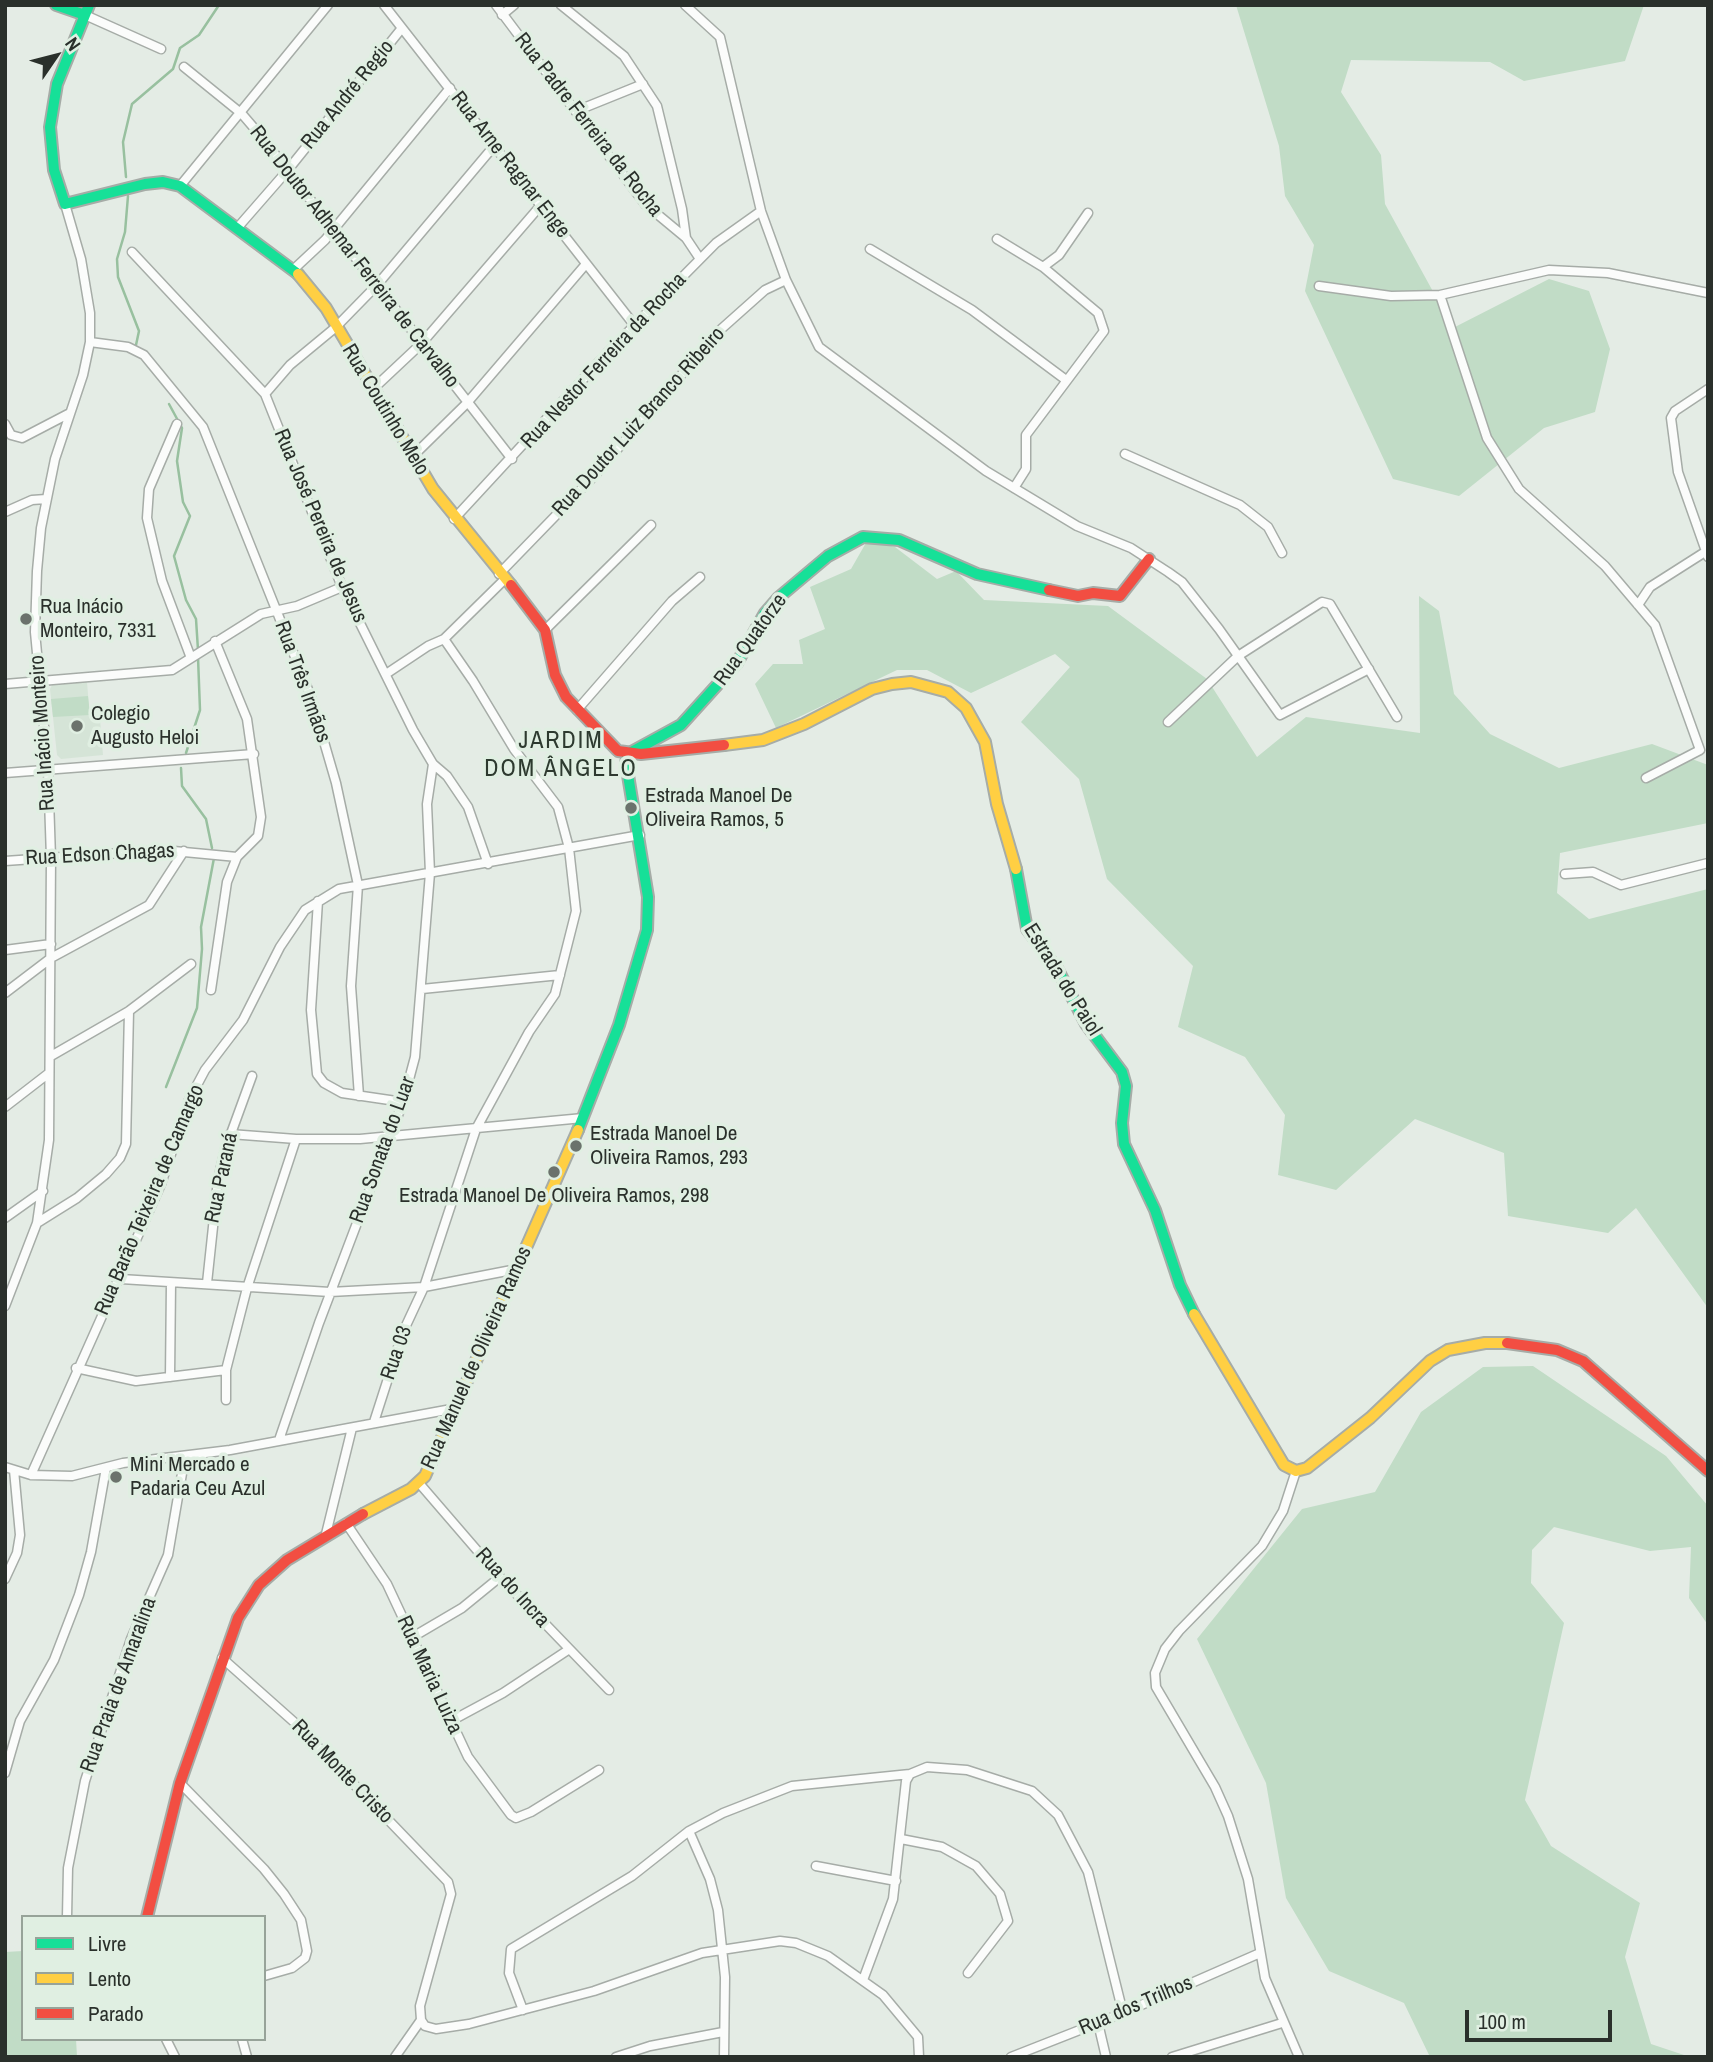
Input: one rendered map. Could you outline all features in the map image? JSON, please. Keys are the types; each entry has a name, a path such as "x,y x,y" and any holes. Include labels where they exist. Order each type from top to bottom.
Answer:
{"street":[{"path":"56,5 87,10 160,49"},
{"path":"65,204 145,184 163,182 180,186 242,114 328,5"},
{"name":"Rua Arne Ragnar Enge","path":"384,5 635,326"},
{"name":"Rua Padre Ferreira da Rocha","path":"496,5 645,204 686,238 700,259"},
{"path":"502,15 514,5"},
{"name":"Rua Padre Ferreira da Rocha","path":"561,5 613,45 643,84 661,118 686,238"},
{"path":"685,5 713,28 725,50 761,211 786,280 811,336 829,357 1014,488 1077,526 1149,559 1182,582 1280,715 1368,669"},
{"name":"Rua Inácio Monteiro","path":"5,1306 37,1223 49,1140 51,858 48,769 35,632 37,571 46,499 90,342 89,304 81,259 54,170 50,127 57,84 87,10"},
{"name":"Rua André Regio","path":"239,226 287,171 402,28"},
{"name":"Rua Doutor Adhemar Ferreira de Carvalho","path":"184,66 242,114 512,459"},
{"path":"576,111 643,84"},
{"path":"294,269 333,230 450,88"},
{"path":"265,394 290,365 336,327 377,285 494,146"},
{"name":"Rua Coutinho Melo","path":"180,186 239,226 294,269 314,290 412,457 454,519 545,630 555,675 577,710 618,751 628,754"},
{"path":"373,389 422,342 541,205"},
{"name":"Rua Nestor Ferreira da Rocha","path":"454,519 700,259 722,237 761,211"},
{"path":"1044,267 1059,255 1088,213"},
{"path":"997,239 1044,267 1098,313 1104,331 1026,435 1026,469 1014,488"},
{"path":"870,249 972,310 1066,380"},
{"name":"Rua José Pereira de Jesus","path":"132,252 265,394 342,587 386,674 398,704 433,764 447,776 468,807 488,864"},
{"path":"412,457 467,403 586,264"},
{"path":"1319,286 1391,296 1440,295 1549,270 1608,273 1708,293"},
{"name":"Rua Doutor Luiz Branco Ribeiro","path":"386,674 428,646 444,639 596,474 719,331 765,290 786,280"},
{"path":"1440,295 1487,438 1519,489 1605,566 1655,625 1700,750 1646,778"},
{"name":"Rua Três Irmãos","path":"90,342 128,347 144,355 202,427 311,698 336,783 358,885 351,986 359,1096"},
{"path":"1638,605 1650,587 1707,554 1674,456 1671,418 1675,411 1708,390"},
{"path":"5,424 11,435 22,438 70,413"},
{"path":"177,424 151,482 147,519 162,581 192,656"},
{"path":"1125,454 1240,505 1268,527 1282,553"},
{"path":"5,512 32,500 46,499"},
{"path":"545,630 651,524"},
{"name":"Rua Quatorze","path":"628,754 634,748 665,736 692,715 737,663 765,613 807,571 863,537 880,536 914,544 958,567 998,580 1078,596 1093,593 1120,596 1149,559"},
{"path":"577,710 672,601 700,577"},
{"path":"5,684 172,670 261,614 276,612 342,587"},
{"path":"1168,723 1238,656 1322,602 1330,604 1397,717"},
{"name":"Rua 03","path":"374,1422 403,1332 424,1287 477,1129 529,1032 549,1006 561,975 576,911 569,848 558,807 514,749 444,639"},
{"path":"211,990 222,900 237,857 258,836 260,828 254,754 247,719 213,643"},
{"name":"Estrada do Paiol","path":"628,754 763,740 793,729 872,689 892,684 931,685 948,692 966,708 985,741 997,804 1016,869 1027,929 1058,971 1086,1024 1122,1072 1126,1086 1122,1124 1124,1144 1155,1210 1180,1285 1202,1331 1275,1452 1284,1465 1301,1469"},
{"path":"5,773 254,754"},
{"name":"Rua Manuel de Oliveira Ramos","path":"147,1915 180,1783 222,1658 248,1600 259,1585 286,1560 326,1534 419,1483 430,1466 457,1408 583,1118 619,1025 647,930 648,897 640,835 626,763 628,754"},
{"name":"Rua Sonata do Luar","path":"279,1440 330,1292 404,1102 415,1057 430,873 427,804 433,764"},
{"name":"Rua Barão Teixeira de Camargo","path":"31,1475 76,1368 121,1279 135,1237 161,1184 197,1082 243,1020 297,919 318,901 340,889 640,835"},
{"name":"Rua Edson Chagas","path":"5,861 124,851 184,851 237,857"},
{"path":"5,993 51,958 149,905 184,851"},
{"path":"1565,874 1593,873 1621,885 1708,863"},
{"path":"318,901 311,998 314,1063 324,1083 342,1093 404,1102"},
{"path":"5,950 51,944"},
{"path":"51,1056 129,1012 191,964"},
{"path":"422,989 561,975"},
{"path":"37,1223 77,1198 106,1174 120,1158 126,1144 129,1012"},
{"path":"5,1107 49,1073"},
{"name":"Rua Paraná","path":"208,1283 215,1195 230,1135 252,1076"},
{"path":"230,1135 296,1139 391,1137 583,1118"},
{"path":"226,1400 226,1370 247,1288 296,1139"},
{"path":"5,1218 43,1191"},
{"path":"121,1279 330,1292 424,1287 517,1269"},
{"path":"170,1377 171,1283"},
{"path":"1299,2057 1270,1996 1248,1879 1228,1816 1215,1787 1156,1687 1155,1673 1165,1649 1179,1631 1262,1546 1283,1511 1301,1469 1370,1418 1430,1361 1448,1350 1485,1343 1513,1343 1557,1350 1583,1361 1708,1471"},
{"path":"76,1368 128,1381 226,1370"},
{"path":"5,1579 17,1553 20,1535 10,1469 31,1475 60,1478 457,1408"},
{"path":"326,1534 352,1428"},
{"name":"Rua Praia de Amaralina","path":"67,1915 68,1868 85,1782 131,1639 169,1555 185,1456"},
{"path":"5,1773 20,1721 54,1660 79,1595 91,1552 106,1468"},
{"name":"Rua do Incra","path":"419,1483 500,1577 609,1690"},
{"name":"Rua Maria Luiza","path":"346,1523 387,1584 475,1768 511,1815 521,1816 599,1770"},
{"path":"411,1638 462,1608 500,1577"},
{"path":"451,1721 503,1693 568,1650"},
{"name":"Rua Monte Cristo","path":"222,1658 294,1722 377,1811 427,1857 448,1882 451,1894 420,2006 421,2020"},
{"path":"523,2010 509,1973 511,1948 632,1876 689,1831 723,1813 792,1786 910,1774 927,1767 987,1774 1031,1791 1052,1808 1088,1872 1123,2013"},
{"path":"863,1980 881,1933 896,1881 906,1781 910,1774"},
{"path":"180,1783 264,1869 301,1920 306,1958 292,1968 266,1975"},
{"path":"689,1831 710,1879 723,1948 726,2007 724,2057"},
{"path":"901,1839 942,1847 976,1866 1000,1894 1008,1921 968,1973"},
{"path":"816,1866 896,1881"},
{"path":"395,2057 421,2020 429,2028 444,2029 594,1991 659,1966 723,1948 759,1942 796,1943 828,1956 863,1980 892,2004 918,2037 919,2057"},
{"name":"Rua dos Trilhos","path":"1011,2057 1123,2013 1260,1953"},
{"path":"1172,2057 1282,2022"},
{"path":"1098,2023 1106,2057"},
{"path":"616,2057 661,2043 723,2032"},
{"path":"167,2041 175,2057"}],"shaded area":[{"name":"Colegio Augusto Heloi","path":"87,682 90,719 100,719 103,755 61,759 57,755 50,689 52,685"}],"green space":[{"path":"1236,5 1644,5 1625,61 1524,81 1490,62 1351,60 1341,92 1381,155 1385,204 1453,328 1549,279 1589,291 1610,349 1595,412 1544,428 1459,496 1393,479 1305,291 1314,245 1285,196 1279,146"},
{"path":"867,541 895,547 937,579 956,571 984,600 1108,606 1207,679 1257,757 1306,717 1420,733 1419,596 1439,611 1454,694 1490,734 1559,768 1652,744 1708,765 1708,823 1560,853 1557,893 1589,919 1708,889 1708,1308 1636,1208 1608,1233 1508,1216 1504,1153 1415,1119 1336,1190 1278,1175 1285,1115 1245,1057 1178,1027 1193,966 1107,879 1079,779 1021,722 1070,667 1055,654 971,693 927,670 897,670 776,728 755,684 773,664 803,664 799,640 825,629 810,587 851,569"},
{"path":"88,696 90,715 53,717 51,699"},
{"path":"1533,1366 1666,1456 1708,1506 1708,1625 1689,1598 1691,1547 1650,1551 1554,1527 1532,1550 1531,1583 1564,1623 1525,1800 1551,1846 1640,1903 1625,1957 1651,2044 1690,2057 1430,2057 1404,2003 1329,1971 1286,1898 1266,1783 1197,1639 1302,1509 1375,1492 1421,1412 1483,1367"},
{"path":"21,1951 21,2041 76,2041 77,2057 5,2057 5,1952"}],"waterway":[{"path":"126,177 123,142 132,104 173,69 180,48 199,35 219,5"},
{"path":"128,196 125,232 117,259 118,277 139,331 136,345"},
{"path":"169,404 182,428 177,461 183,502 190,516 174,556 186,600 196,619 198,650"},
{"path":"186,753 200,710 198,657"},
{"path":"181,768 182,786 206,819 212,848"},
{"path":"166,1087 197,1008 201,927 214,858"}],"traffic: fast":[{"path":"56,5 85,15"},
{"path":"89,5 57,84 50,127 54,170 65,204 145,184 163,182 180,186 298,274"},
{"path":"628,754 681,725 737,663 765,613 778,598 828,556 863,537 899,540 977,574 1049,590"},
{"path":"578,1130 619,1025 647,930 648,897 626,763 628,754"},
{"path":"1016,869 1027,929 1058,970 1086,1024 1122,1072 1126,1086 1122,1123 1124,1144 1155,1210 1180,1285 1194,1314"}],"traffic: slow":[{"path":"298,274 326,308 433,489 511,585"},
{"path":"724,745 763,740 804,724 872,689 892,684 911,682 948,692 966,708 985,742 997,804 1016,869"},
{"path":"363,1514 411,1489 425,1476 578,1130"},
{"path":"1194,1314 1284,1465 1296,1471 1307,1468 1370,1418 1430,1361 1448,1350 1485,1343 1507,1343"}],"traffic: jam":[{"path":"1049,590 1078,596 1093,593 1120,596 1149,559"},
{"path":"511,585 545,630 555,675 566,697 618,751 641,754 724,745"},
{"path":"1507,1343 1557,1350 1583,1361 1708,1471"},
{"path":"147,1915 180,1783 238,1618 259,1585 287,1560 363,1514"}],"place":[{"name":"Rua Inácio Monteiro, 7331","path":"26,619"},
{"name":"Colegio Augusto Heloi","path":"77,726"},
{"name":"Estrada Manoel De Oliveira Ramos, 5","path":"631,808"},
{"name":"Estrada Manoel De Oliveira Ramos, 293","path":"576,1146"},
{"name":"Estrada Manoel De Oliveira Ramos, 298","path":"554,1172"},
{"name":"Mini Mercado e Padaria Ceu Azul","path":"116,1477"}],"district":[{"name":"JARDIM DOM ÂNGELO","path":"561,756"}]}
